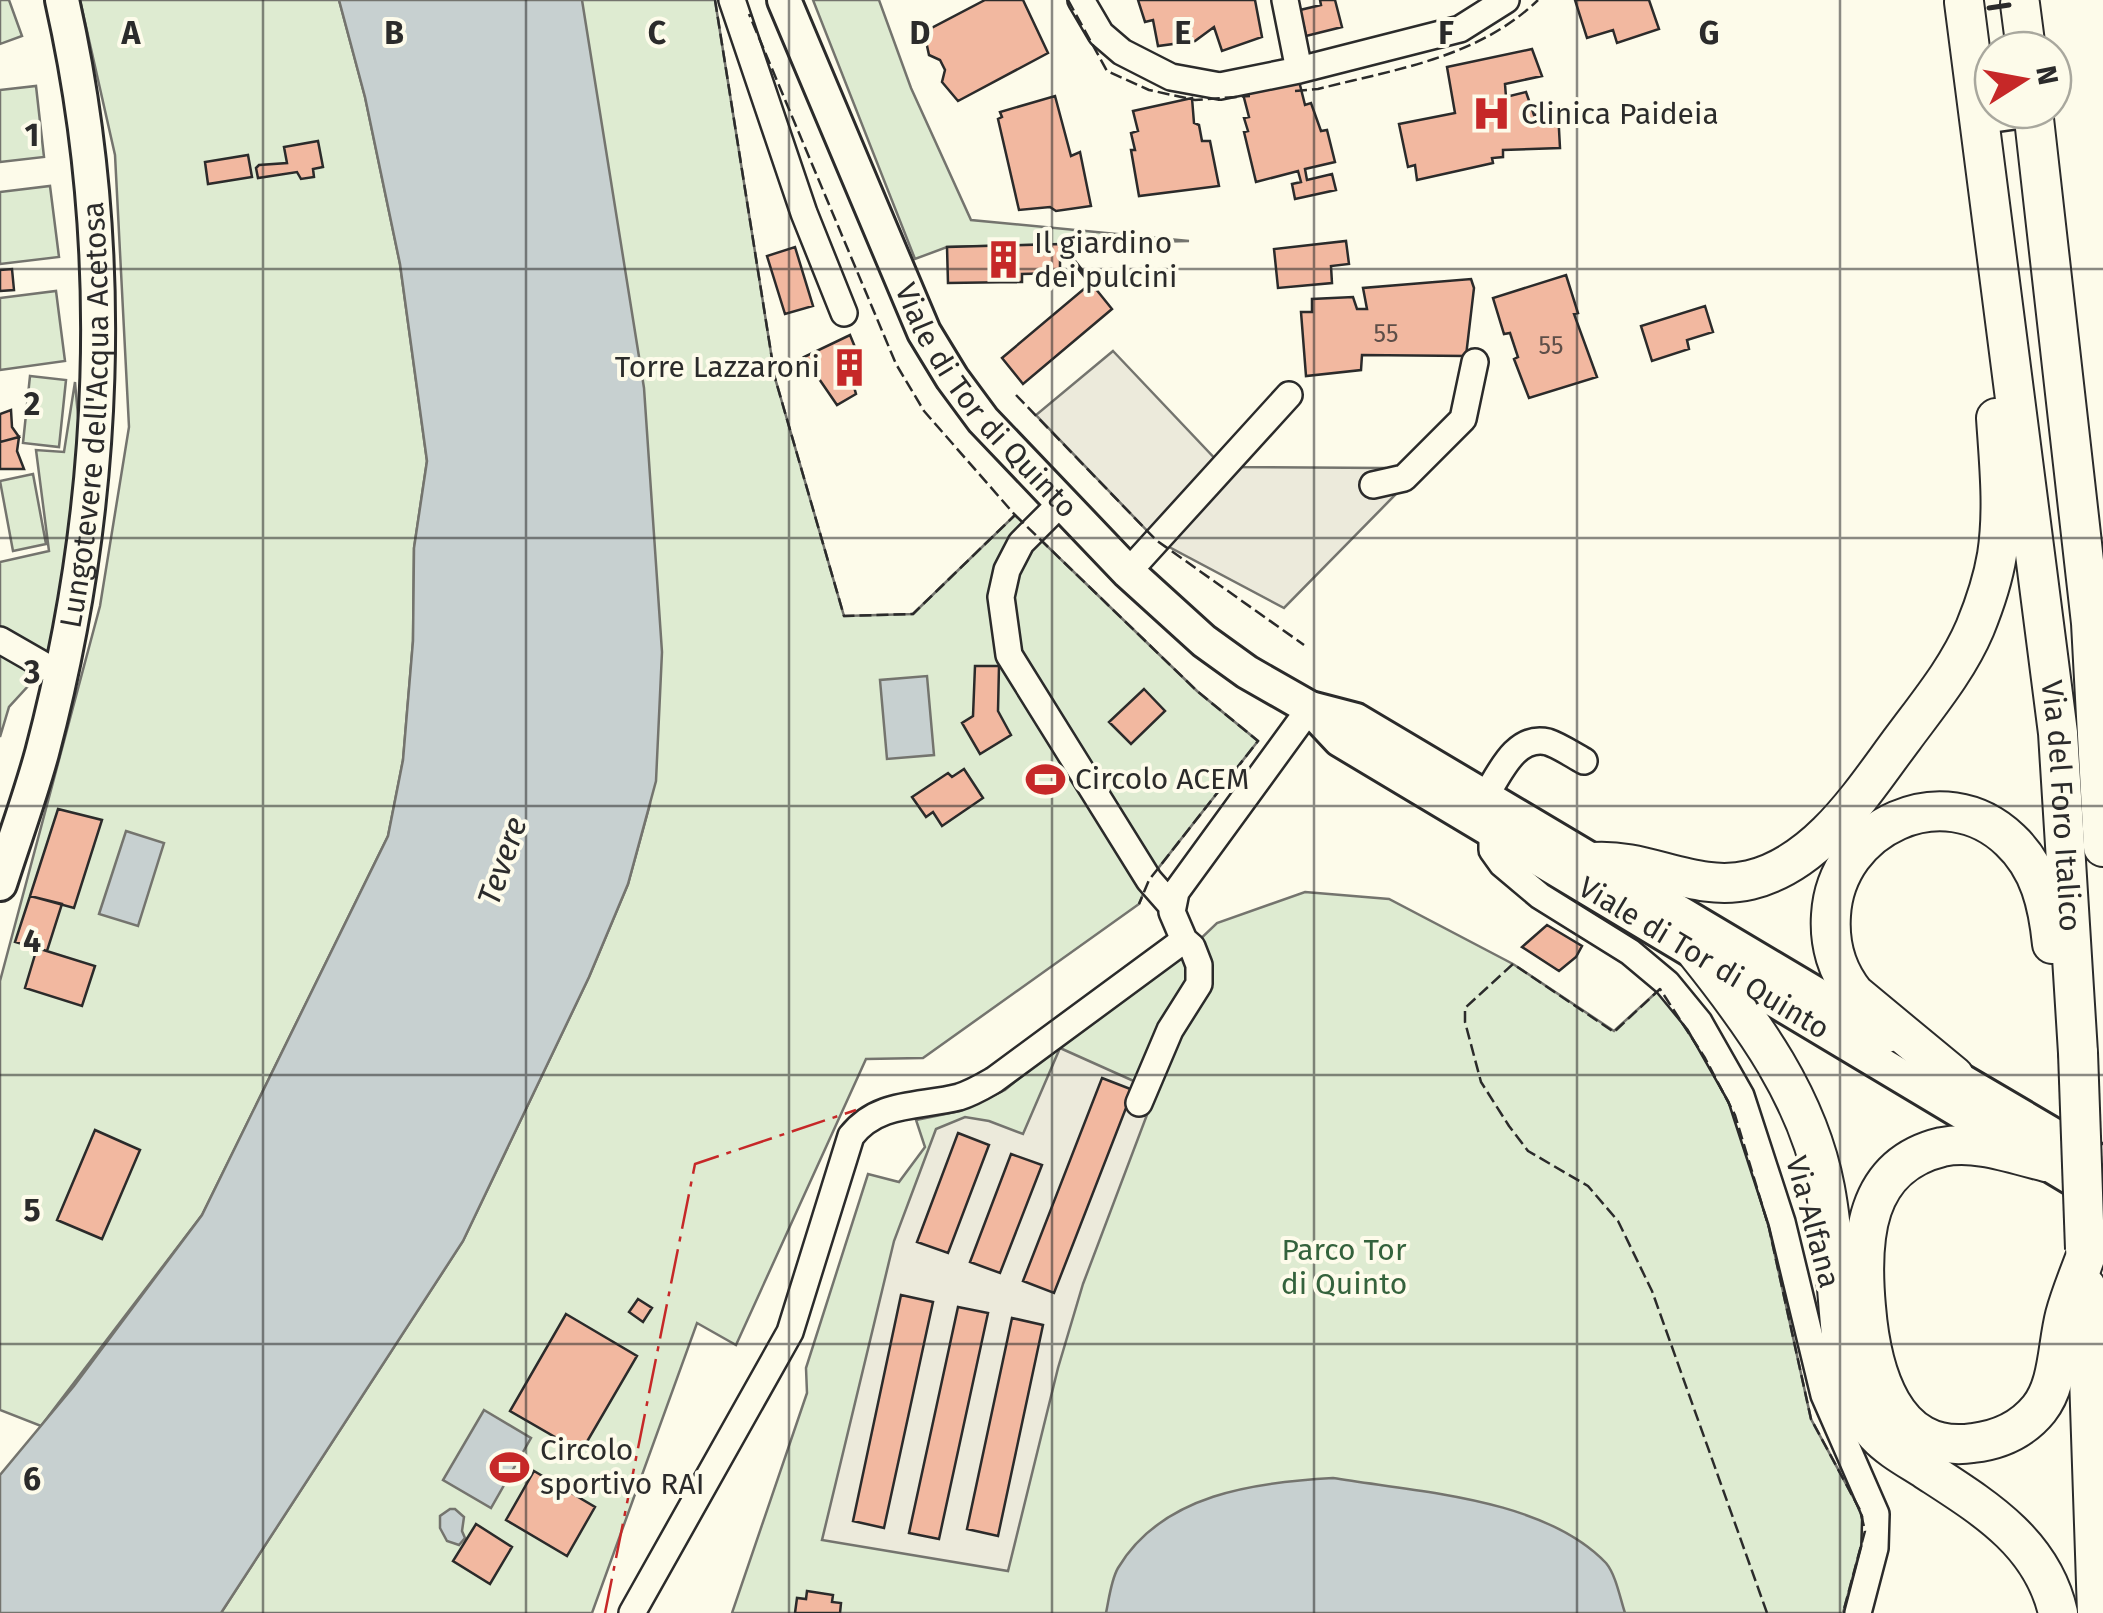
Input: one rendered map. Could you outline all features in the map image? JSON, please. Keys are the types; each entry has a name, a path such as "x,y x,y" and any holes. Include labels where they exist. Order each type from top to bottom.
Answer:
{"highway":[{"name":"Via del Foro Italico","path":"1964,2 1973,69"},
{"path":"2020,4 2023,30"},
{"path":"1576,866 1627,861 1667,875 1717,883 1760,877 1813,845 1858,798 1945,682 1974,629 1996,556 2000,518 1996,405 1986,306 1980,130"},
{"name":"Via del Foro Italico","path":"1981,130 2058,733 2085,843"},
{"name":"Via del Foro Italico","path":"2035,130 2088,585 2099,745 2085,843 2078,1046 2096,1613"},
{"path":"2053,269 2103,530"},
{"path":"1954,1076 1855,994 1844,978 1832,941 1832,902 1847,861 1882,827 1912,816 1942,812 1973,817 1999,831 2022,853 2042,890 2062,997 2078,1046"},
{"path":"1697,953 1762,1040 1814,1145 1829,1209 1844,1364 1858,1407 1884,1442 1982,1507 2023,1544 2045,1575 2058,1613"},
{"path":"2046,1162 1973,1146 1944,1147 1922,1154 1898,1169 1875,1200 1863,1246 1868,1333 1876,1372 1896,1412 1928,1436 1964,1444 1992,1440 2021,1426 2048,1395 2068,1304 2085,1254"}],"main road":[{"name":"Lungotevere dell'Acqua Acetosa","path":"0,884 42,756 61,675 94,454 100,315 90,167 62,0"},
{"name":"Viale di Tor di Quinto","path":"784,0 924,332 983,420 1128,572 1224,656 1310,708 1340,740 1492,832 1576,866 1954,1076 2103,1164"},
{"name":"Viale di Tor di Quinto","path":"1310,708 1356,720 1486,796 1697,953 2103,1197"}],"street":[{"path":"732,0 804,213 844,313"},
{"path":"1081,0 1108,42 1156,71 1184,81 1220,86 1460,29 1506,0"},
{"path":"1285,0 1299,70"},
{"path":"1373,485 1404,478 1463,419 1475,362"},
{"path":"1128,572 1289,395"},
{"path":"1060,504 1022,543 1007,570 1001,597 1010,655 1149,880 1171,905 1184,940 1192,946 1199,964 1199,984 1170,1030 1138,1103"},
{"path":"0,640 61,675"},
{"path":"1171,905 1176,892 1310,708"},
{"path":"1486,796 1513,753 1523,746 1548,742 1584,761"},
{"name":"Via Alfana","path":"1492,832 1492,850 1500,862 1564,911 1630,952 1667,983 1699,1022 1741,1096 1782,1222 1824,1396 1876,1514 1875,1548 1858,1613"},
{"path":"1564,911 1554,887 1576,866"},
{"path":"632,1613 790,1332 844,1153 856,1130 882,1111 959,1097 984,1086 1184,940"}],"green space":[{"path":"0,0 9,0 22,36 0,44"},
{"path":"80,0 339,0 365,97 400,264 427,461 414,548 413,641 403,760 388,836 202,1215 41,1426 0,1410 0,981 100,606 129,427 115,155"},
{"path":"578,0 715,0 775,378 844,616 913,614 1015,515 1197,691 1258,741 1149,880 1139,904 923,1058 866,1059 736,1345 697,1323 592,1613 221,1613 463,1241 589,977 628,884 650,804"},
{"path":"813,0 879,0 911,88 971,220 1189,241 947,247 915,259"},
{"path":"36,86 44,157 0,162 0,90"},
{"path":"50,186 59,257 0,264 0,192"},
{"path":"56,291 65,361 0,370 0,298"},
{"path":"30,376 66,380 59,447 23,443"},
{"path":"75,382 82,461 52,660 9,707 0,737 0,562 49,551 36,450 64,452"},
{"path":"33,474 46,544 13,551 0,481"},
{"name":"Parco Tor di Quinto","path":"1305,892 1389,899 1513,964 1614,1031 1660,989 1705,1058 1735,1115 1769,1228 1811,1419 1860,1510 1865,1531 1843,1613 732,1613 807,1393 806,1368 868,1174 899,1182 925,1147 916,1120 960,1111 1005,1090 1063,1041 1192,947 1217,923"}],"shaded area":[{"path":"1113,351 1223,467 1385,468 1396,494 1284,608 1156,540 1036,415"},
{"path":"1060,1048 1156,1091 1083,1284 1008,1571 822,1540 894,1241 936,1129 965,1117 1023,1134"}],"water":[{"name":"Tevere","path":"339,0 582,0 644,388 662,652 656,781 628,884 589,977 463,1241 221,1613 0,1613 0,1475 74,1386 202,1215 388,836 403,760 413,641 414,548 427,461 400,264 365,97"},
{"path":"927,676 934,755 887,759 880,680"},
{"path":"126,831 164,843 138,926 99,914"},
{"path":"484,1410 531,1438 491,1508 443,1480"},
{"path":"1333,1478 1478,1501 1549,1524 1580,1541 1606,1563 1625,1613 1106,1613 1118,1568 1159,1523 1185,1508 1243,1489"},
{"path":"450,1509 464,1517 465,1538 459,1545 447,1541 440,1528 440,1516"}],"building":[{"path":"985,0 1023,0 1048,53 958,101 942,82 945,70 940,60 929,55 924,32"},
{"path":"1138,0 1255,0 1262,37 1222,51 1214,27 1195,41 1158,46 1153,20 1145,22"},
{"path":"1320,0 1335,0 1342,27 1306,36 1300,10 1321,5"},
{"path":"1575,0 1649,0 1659,29 1617,43 1613,30 1587,38"},
{"name":"Clinica Paideia","path":"1532,49 1542,76 1505,84 1506,97 1526,92 1534,115 1558,111 1560,148 1503,150 1503,157 1492,158 1493,163 1417,180 1415,165 1408,167 1399,124 1455,113 1447,67"},
{"path":"1299,81 1305,105 1311,103 1321,131 1327,130 1335,162 1305,169 1307,180 1332,174 1336,190 1295,199 1292,184 1301,182 1298,171 1256,182 1244,132 1248,131 1244,118 1249,117 1243,94"},
{"path":"1055,96 1071,156 1080,152 1091,206 1056,211 1050,207 1019,210 998,119 1002,117 1000,112"},
{"path":"1192,98 1194,123 1199,125 1202,141 1210,141 1219,186 1139,196 1131,150 1135,150 1131,133 1138,131 1133,111"},
{"path":"318,141 323,167 313,169 314,177 301,179 297,172 258,178 259,165 287,163 284,147"},
{"path":"248,155 252,177 208,184 205,162"},
{"path":"1346,241 1349,264 1331,266 1332,283 1278,288 1274,249"},
{"name":"Il giardino dei pulcini","path":"1060,244 1060,273 1022,274 1022,282 948,283 947,247"},
{"path":"795,247 813,306 785,314 767,256"},
{"path":"12,269 14,290 0,291 0,270"},
{"path":"1566,275 1578,313 1574,314 1597,377 1529,398 1514,359 1518,357 1510,333 1504,334 1493,298"},
{"path":"1471,279 1474,288 1466,356 1362,355 1361,370 1306,376 1301,312 1312,312 1312,299 1353,297 1357,309 1367,309 1363,288"},
{"path":"1091,283 1112,309 1023,384 1002,358"},
{"path":"1705,306 1713,332 1687,340 1689,349 1652,361 1641,326"},
{"path":"850,335 859,357 851,353 842,355 837,369 841,376 852,380 856,394 837,405 804,357"},
{"name":"Torre Lazzaroni","path":"850,353 859,357 863,366 859,375 850,379 841,375 837,366 841,357"},
{"path":"11,410 12,427 19,437 0,442 0,414"},
{"path":"19,437 17,451 24,469 0,469 0,442"},
{"path":"975,666 999,666 998,711 1011,735 980,754 962,723 973,716"},
{"path":"1144,689 1165,711 1131,744 1109,722"},
{"path":"964,769 983,798 942,826 933,812 926,817 912,797 948,773 952,777"},
{"path":"58,809 102,820 74,908 30,896"},
{"path":"30,896 62,904 47,951 15,942"},
{"path":"1547,925 1582,946 1576,957 1559,971 1522,947"},
{"path":"37,948 95,966 82,1006 25,988"},
{"path":"1102,1078 1133,1090 1054,1293 1023,1281"},
{"path":"95,1130 140,1150 102,1239 57,1220"},
{"path":"958,1133 989,1145 948,1253 917,1242"},
{"path":"1011,1154 1042,1165 1000,1273 970,1262"},
{"path":"901,1295 933,1302 884,1528 853,1521"},
{"path":"638,1299 652,1308 643,1322 629,1312"},
{"path":"958,1307 988,1313 939,1539 909,1533"},
{"path":"566,1314 637,1356 581,1452 510,1411"},
{"path":"1012,1318 1043,1325 998,1536 967,1529"},
{"path":"534,1471 595,1507 567,1556 506,1520"},
{"path":"476,1524 512,1547 490,1584 453,1561"},
{"path":"807,1591 833,1595 832,1602 841,1603 840,1613 795,1613 797,1598 806,1599"}],"fence":[{"path":"715,0 775,378 844,616 913,614 1015,515 924,411 896,364 749,14"},
{"path":"1068,0 1107,71 1149,90 1195,100 1250,96"},
{"path":"1295,91 1318,89 1435,59 1489,36 1538,0"},
{"path":"1016,395 1156,540 1304,645"},
{"path":"1015,515 1197,691 1258,741 1149,880 1139,904"},
{"path":"1767,1613 1652,1291 1618,1221 1588,1186 1528,1151 1481,1082 1465,1008 1513,964 1614,1032 1660,989 1705,1058 1735,1115 1769,1228 1811,1419 1860,1510 1865,1531 1843,1613"}],"wall":[{"path":"1989,8 2009,5"},
{"path":"1060,244 1091,283"}],"power":[{"path":"605,1613 695,1164 856,1110"}],"place":[{"name":"Clinica Paideia","path":"1491,114"},
{"name":"Il giardino dei pulcini","path":"1004,260"},
{"name":"Torre Lazzaroni","path":"850,367"},
{"name":"Circolo ACEM","path":"1045,779"},
{"name":"Circolo sportivo RAI","path":"510,1467"}]}
